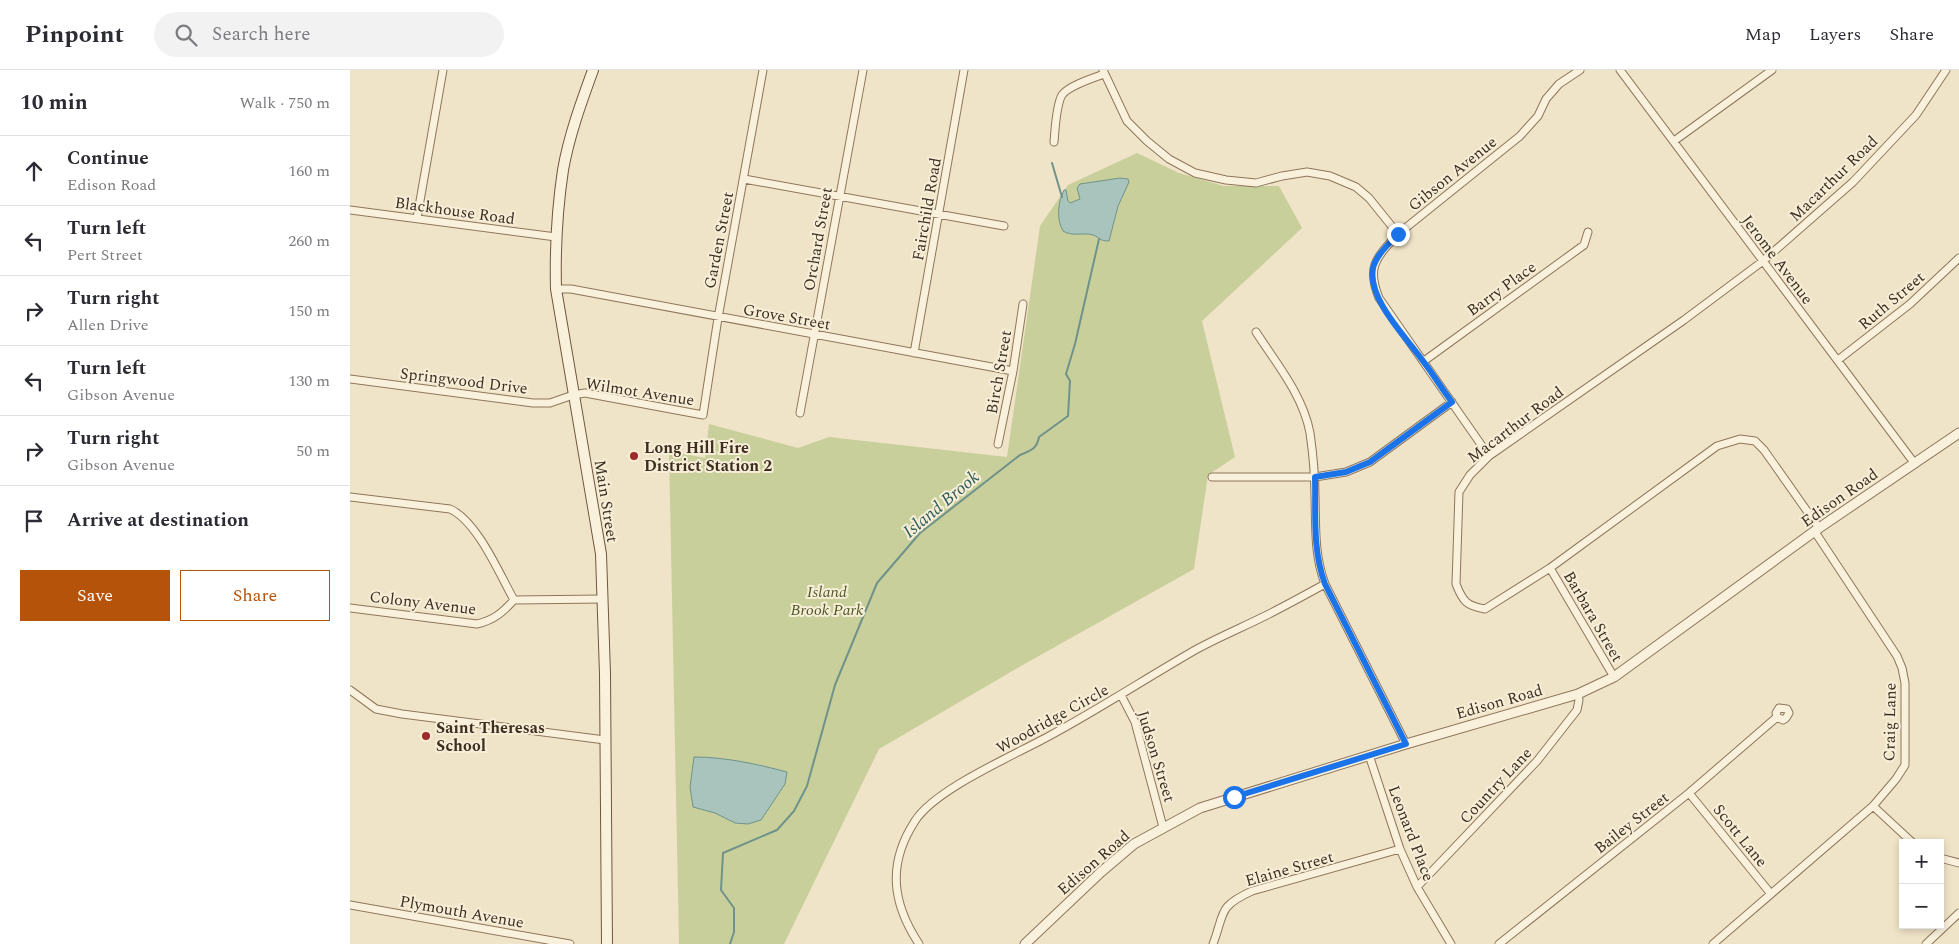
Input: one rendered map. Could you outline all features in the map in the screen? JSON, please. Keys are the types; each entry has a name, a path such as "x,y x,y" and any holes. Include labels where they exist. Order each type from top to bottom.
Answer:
{"main road":[{"name":"Main Street","path":"593,70 572,133 564,168 556,237 556,289 601,554 607,944"}],"street":[{"path":"417,218 443,70"},
{"name":"Garden Street","path":"703,415 718,318 763,70"},
{"name":"Orchard Street","path":"800,413 863,70"},
{"name":"Fairchild Road","path":"914,353 964,70"},
{"name":"Gibson Avenue","path":"1489,456 1378,298 1373,283 1373,267 1381,253 1398,234 1520,136 1538,116 1546,99 1559,84 1580,70"},
{"name":"Jerome Avenue","path":"1620,70 1915,464"},
{"path":"1674,142 1772,70"},
{"name":"Macarthur Road","path":"1817,530 1764,450 1755,441 1740,438 1717,446 1550,568 1485,609 1471,607 1461,597 1456,584 1459,492 1470,475 1489,456 1684,320 1763,262 1814,218 1859,175 1916,115 1946,70"},
{"path":"1054,142 1062,95 1071,88 1103,72 1127,121 1169,160 1195,173 1234,181 1256,183 1307,172 1330,176 1356,187 1369,198 1398,234"},
{"path":"744,178 1004,226"},
{"name":"Blackhouse Road","path":"350,210 556,237"},
{"name":"Barry Place","path":"1424,361 1584,245 1588,232"},
{"name":"Ruth Street","path":"1838,360 1910,304 1959,258"},
{"name":"Grove Street","path":"556,289 571,289 718,318 1013,371"},
{"name":"Birch Street","path":"998,444 1024,304"},
{"path":"1256,332 1294,390 1310,431 1315,477 1316,542 1319,566 1325,584 1406,744"},
{"name":"Springwood Drive","path":"350,379 533,403 550,403 573,394"},
{"name":"Wilmot Avenue","path":"573,394 585,393 703,415"},
{"path":"1212,477 1315,477 1346,472 1370,462 1452,402"},
{"name":"Edison Road","path":"1025,944 1101,872 1134,844 1200,808 1369,755 1578,694 1614,677 1817,530 1959,434"},
{"path":"350,497 450,509 459,513 472,526 514,600 603,599"},
{"name":"Craig Lane","path":"1712,944 1873,806 1896,779 1905,764 1905,683 1902,668 1897,656 1817,530"},
{"name":"Barbara Street","path":"1550,568 1614,677"},
{"name":"Woodridge Circle","path":"919,944 907,926 898,899 895,873 902,845 915,820 927,806 968,779 1052,735 1199,649 1325,584"},
{"name":"Colony Avenue","path":"350,608 477,624 490,621 501,615 514,600"},
{"path":"350,690 378,710 605,740"},
{"name":"Country Lane","path":"1417,887 1537,761 1577,710 1578,694"},
{"name":"Judson Street","path":"1121,695 1135,722 1163,827"},
{"name":"Bailey Street","path":"1499,944 1689,793 1777,717"},
{"name":"Leonard Place","path":"1369,755 1400,849 1417,887 1447,942"},
{"name":"Scott Lane","path":"1689,793 1771,894"},
{"path":"1873,806 1909,839"},
{"name":"Elaine Street","path":"1213,944 1222,915 1227,906 1235,899 1252,891 1400,849"},
{"path":"1944,859 1959,863"},
{"name":"Plymouth Avenue","path":"350,904 570,944"},
{"path":"1926,944 1959,913"}],"green space":[{"name":"Island Brook Park","path":"1137,153 1179,173 1224,186 1279,186 1302,228 1202,321 1235,457 1208,475 1194,569 1021,666 879,749 784,944 679,944 669,451 705,458 709,424 798,448 829,437 1007,457 1040,226 1068,185"}],"water":[{"path":"1120,178 1128,179 1129,182 1118,206 1109,241 1089,234 1070,234 1063,231 1059,221 1059,210 1064,190 1066,190 1070,203 1080,199 1077,188 1080,184"},
{"path":"694,757 717,758 787,772 785,784 761,820 748,824 735,823 715,813 693,807 690,787"}],"waterway":[{"name":"Island Brook","path":"1052,163 1062,197"},
{"name":"Island Brook","path":"730,944 734,932 734,908 721,890 723,853 777,830 794,811 807,786 835,685 877,583 920,533 1020,455 1032,449 1037,444 1039,437 1068,416 1070,381 1066,374 1075,344 1099,239"}],"place":[{"name":"Long Hill Fire District Station 2","path":"634,456"},
{"name":"Saint Theresas School","path":"426,736"}],"route":[{"path":"1234,797 1406,744 1325,584 1319,566 1316,542 1315,477 1346,472 1370,462 1452,402 1424,361 1391,319 1378,298 1373,283 1373,267 1381,253 1398,234"}]}
